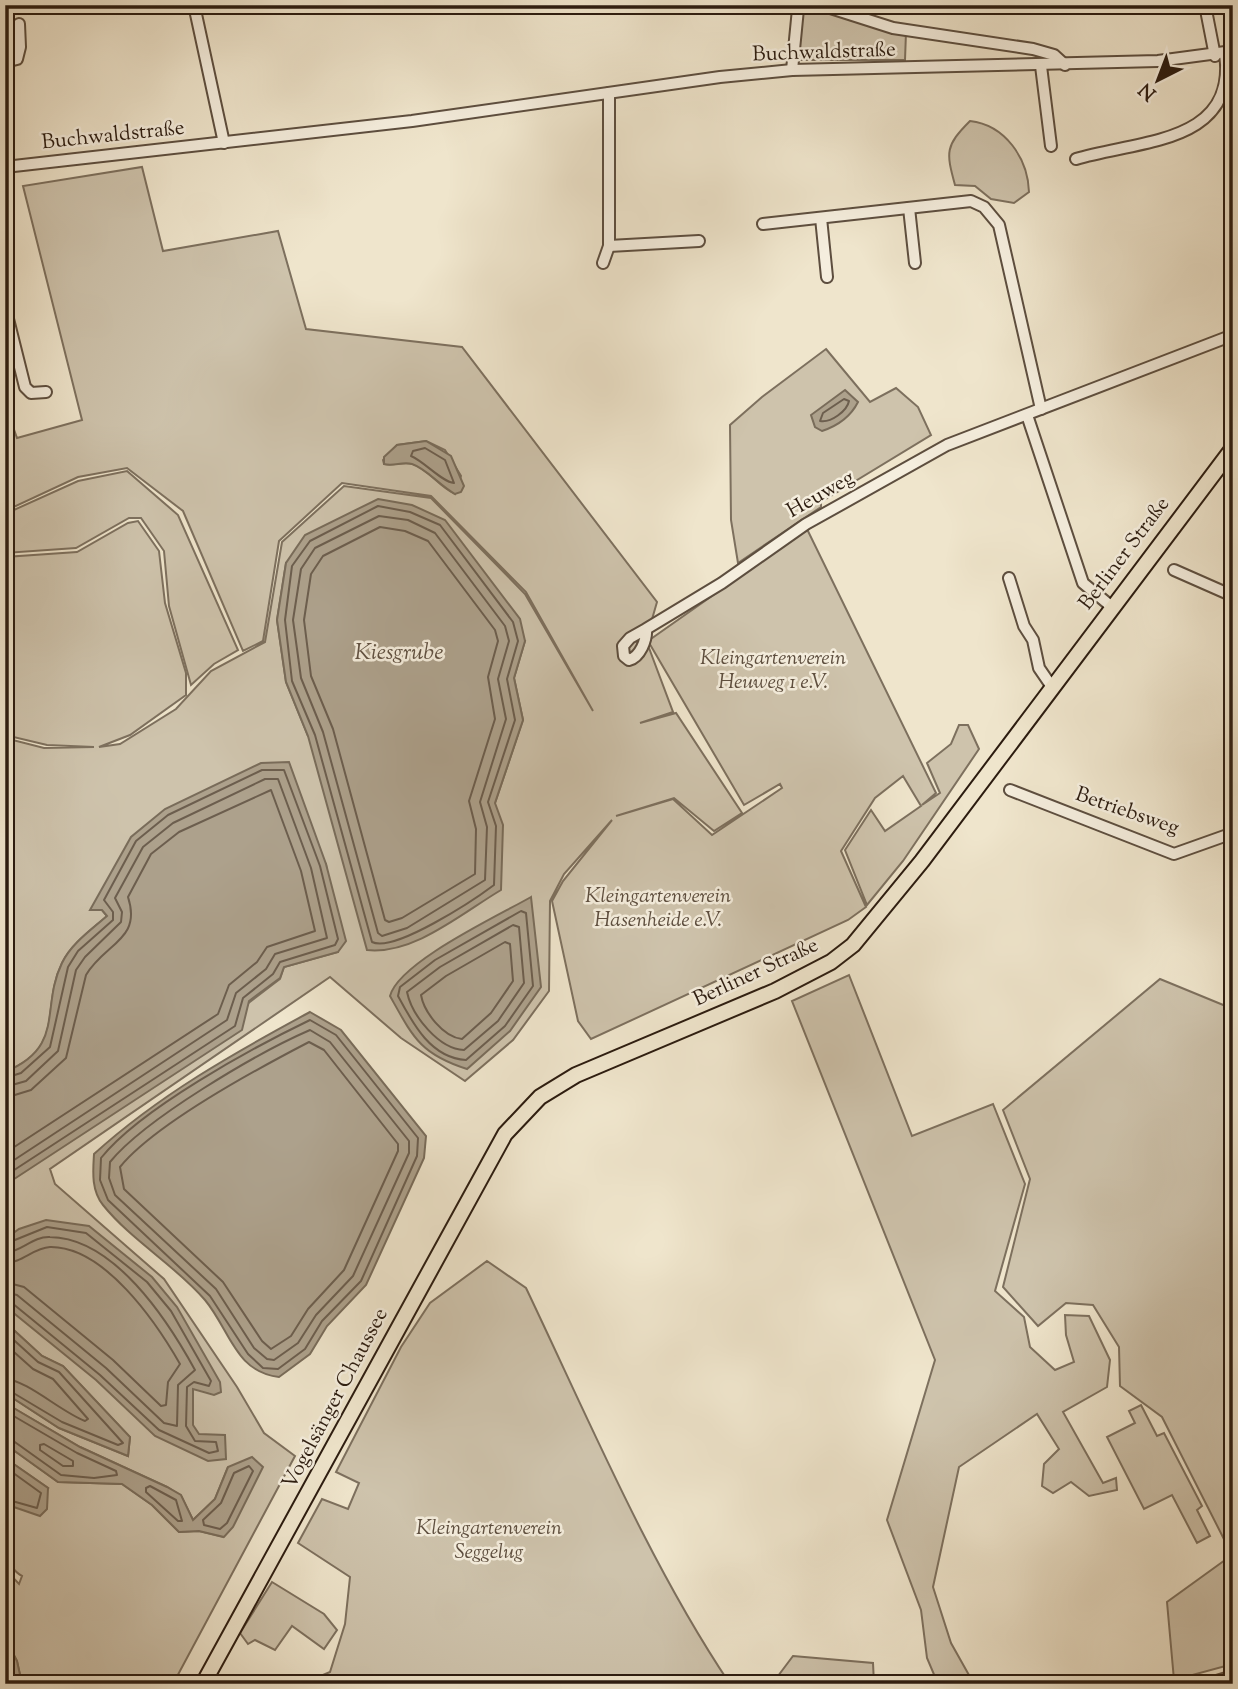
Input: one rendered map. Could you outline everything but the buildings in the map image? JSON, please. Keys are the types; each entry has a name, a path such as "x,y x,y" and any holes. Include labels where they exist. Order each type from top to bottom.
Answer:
{"main road":[{"name":"Berliner Straße","path":"505,1134 540,1097 576,1075 775,991 831,962 853,945 922,861 1233,448"},
{"name":"Vogelsänger Chaussee","path":"203,1684 505,1134"}],"street":[{"path":"194,5 224,143"},
{"path":"792,70 798,9 802,5"},
{"path":"821,5 893,28 1054,54 1065,65"},
{"path":"1076,159 1130,149 1186,129 1211,115 1228,81 1230,69 1205,5"},
{"path":"5,62 17,59 20,47 19,24"},
{"name":"Buchwaldstraße","path":"5,167 224,143 792,70 1041,66 1224,53"},
{"path":"1041,66 1051,146"},
{"path":"603,263 609,246 609,93"},
{"path":"763,224 971,201 984,206 999,225 1041,409"},
{"path":"909,208 915,263"},
{"path":"821,218 827,276"},
{"path":"609,246 699,241"},
{"path":"5,307 25,387 31,393 46,392"},
{"name":"Heuweg","path":"646,629 722,583 806,524 947,445 1233,335"},
{"path":"1027,415 1083,583 1112,607"},
{"path":"1174,570 1232,594"},
{"path":"1009,578 1024,626 1033,640 1039,668 1052,687"},
{"name":"Betriebsweg","path":"1010,790 1174,854 1233,833"},
{"path":"1207,1684 1233,1676"}],"green space":[{"path":"811,6 906,32 905,60 792,60 803,7"},
{"path":"970,121 983,124 1004,136 1019,156 1028,179 1029,192 1014,203 991,199 975,186 955,185 950,165 950,150 956,137"},
{"path":"142,167 163,251 278,231 306,329 462,347 657,602 646,640 673,712 640,723 676,713 742,813 714,831 674,798 616,816 673,799 712,835 782,788 780,784 744,805 648,641 807,529 936,793 922,805 940,793 927,763 951,744 959,725 968,725 979,749 903,861 867,905 845,850 871,810 885,831 921,806 903,776 875,798 841,851 866,907 848,920 591,1039 578,1021 552,901 563,881 612,820 564,874 550,901 549,991 513,1040 465,1081 401,1038 330,977 50,1169 55,1184 164,1279 237,1387 264,1433 295,1456 173,1684 22,1684 17,1661 5,1638 5,1569 19,1584 22,1576 10,1563 7,1554 5,1504 11,1509 48,1488 5,1458 5,1444 58,1482 122,1484 152,1505 179,1532 199,1531 223,1537 228,1467 215,1499 193,1520 181,1496 167,1487 80,1447 5,1403 5,1393 59,1428 128,1456 130,1437 63,1366 42,1356 5,1322 5,1185 69,1140 280,979 284,967 338,952 326,864 91,910 102,910 107,916 76,943 62,963 44,1038 37,1051 5,1072 5,738 44,748 94,747 47,745 5,735 5,557 77,552 128,523 138,521 159,551 165,603 186,673 186,695 130,735 99,747 120,744 176,709 211,671 265,642 282,542 344,486 431,498 525,594 593,711 526,592 431,496 342,483 279,541 263,641 243,651 183,511 127,468 78,477 5,511 5,404 17,438 82,420 23,186","holes":["426,441 445,450 461,476 455,494 413,464 384,464 383,460 397,445","286,563 525,641 514,678 523,720 495,803 308,736 286,682 277,620"]},
{"path":"826,349 870,402 896,388 918,407 931,435 821,502 821,507 738,563 731,520 730,425"},
{"path":"127,471 178,515 238,650 214,664 191,685 169,606 164,551 141,518 129,518 76,548 5,553 5,514 78,481"},
{"path":"849,975 912,1136 993,1104 1025,1184 995,1291 1024,1317 1030,1347 1055,1370 1074,1362 1066,1335 1065,1315 1089,1316 1110,1360 1107,1387 1063,1412 1103,1483 1116,1478 1117,1490 1089,1496 1071,1482 1053,1493 1042,1486 1044,1464 1059,1449 1037,1414 959,1467 933,1587 951,1643 974,1684 938,1684 927,1658 921,1610 887,1520 935,1360 792,1001"},
{"path":"1160,979 1233,1009 1233,1664 1174,1680 1167,1602 1232,1555 1162,1417 1120,1386 1119,1347 1093,1305 1066,1303 1038,1326 1003,1287 1030,1179 1003,1110"},
{"name":"Kleingartenverein Seggelug","path":"487,1261 526,1288 647,1541 673,1590 730,1684 302,1684 330,1672 345,1624 350,1577 298,1543 322,1499 348,1509 359,1483 336,1472 401,1347 430,1303"},
{"path":"1141,1405 1157,1436 1164,1433 1202,1506 1197,1510 1210,1536 1197,1543 1172,1495 1144,1509 1107,1437 1135,1423 1129,1411"},
{"path":"272,1582 324,1614 337,1630 324,1649 292,1626 275,1650 255,1640 248,1644 240,1633"},
{"path":"793,1656 873,1663 874,1684 772,1684"}],"water":[{"path":"845,390 858,402 852,412 828,429 822,431 815,427 811,415"},
{"path":"426,441 451,456 464,486 461,492 455,494 412,464 384,464 384,457 397,445"},
{"name":"Kiesgrube","path":"378,499 412,505 445,520 520,619 525,641 514,678 523,720 495,803 503,825 501,890 420,939 385,950 367,950 308,736 286,682 277,620 286,563 305,535"},
{"path":"289,762 326,864 346,941 338,952 284,967 280,978 249,1001 242,1030 5,1185 5,1072 37,1051 44,1038 62,963 76,943 107,916 102,910 90,910 131,837 165,809 261,763"},
{"path":"531,897 541,987 510,1031 467,1069 438,1057 412,1033 390,996 397,983 430,955"},
{"path":"310,1012 341,1030 426,1136 424,1158 366,1285 327,1326 310,1354 279,1377 252,1367 235,1348 205,1300 103,1205 95,1187 94,1154 171,1094 225,1059"},
{"path":"46,1220 89,1226 152,1277 177,1307 220,1382 221,1392 214,1395 193,1389 193,1425 199,1434 225,1435 226,1459 208,1461 155,1436 96,1380 5,1306 5,1239 19,1229"},
{"path":"5,1322 42,1356 63,1366 130,1437 128,1456 59,1428 5,1393"},
{"path":"5,1403 80,1447 181,1495 193,1520 215,1499 228,1467 252,1457 263,1467 233,1527 224,1537 199,1531 179,1532 152,1505 122,1484 58,1482 5,1444"},
{"path":"5,1458 48,1488 47,1509 40,1516 5,1504"},
{"path":"5,1638 17,1661 22,1684 5,1684"}],"park label":[{"name":"Kleingartenverein Heuweg 1 e.V.","path":"773,671"},
{"name":"Kleingartenverein Hasenheide e.V.","path":"658,909"}]}
